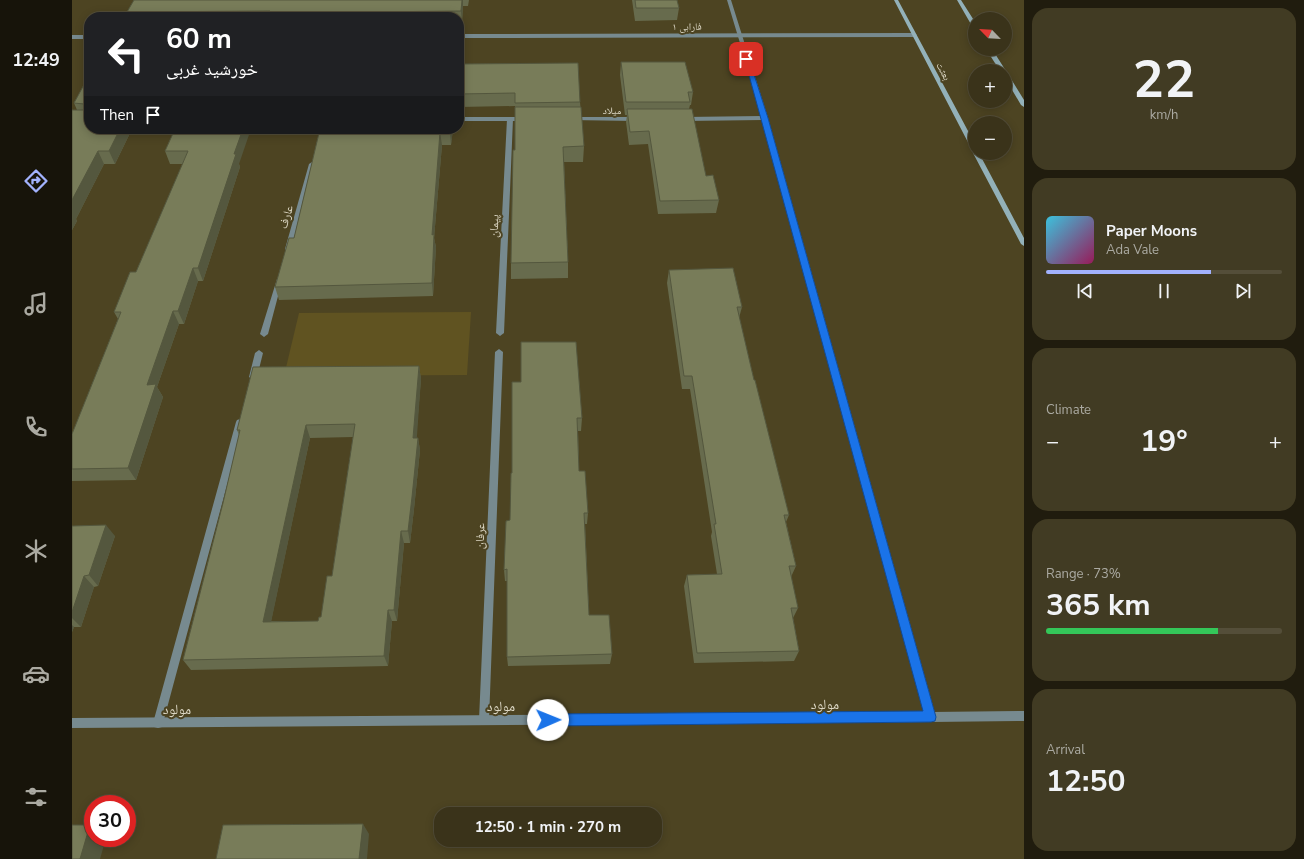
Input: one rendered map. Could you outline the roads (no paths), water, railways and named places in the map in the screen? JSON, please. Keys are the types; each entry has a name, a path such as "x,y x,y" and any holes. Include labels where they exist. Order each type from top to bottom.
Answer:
{"main road":[{"name":"بعثت","path":"896,0 968,137"},
{"path":"959,0 968,15"},
{"path":"1012,85 1024,105"},
{"name":"بعثت","path":"980,160 1024,244"}],"street":[{"path":"729,0 765,118 931,717"},
{"name":"فارابی ۱","path":"464,36 914,35"},
{"path":"72,37 84,37"},
{"path":"677,119 765,118"},
{"path":"464,119 534,119"},
{"name":"پیمان","path":"500,333 510,119"},
{"name":"میلاد","path":"566,119 645,119"},
{"name":"عارف","path":"286,258 314,159"},
{"path":"264,334 281,273"},
{"name":"عرفان","path":"484,720 499,352"},
{"path":"251,384 259,353"},
{"path":"158,723 242,415"},
{"name":"مولود","path":"72,723 1024,716"}]}
